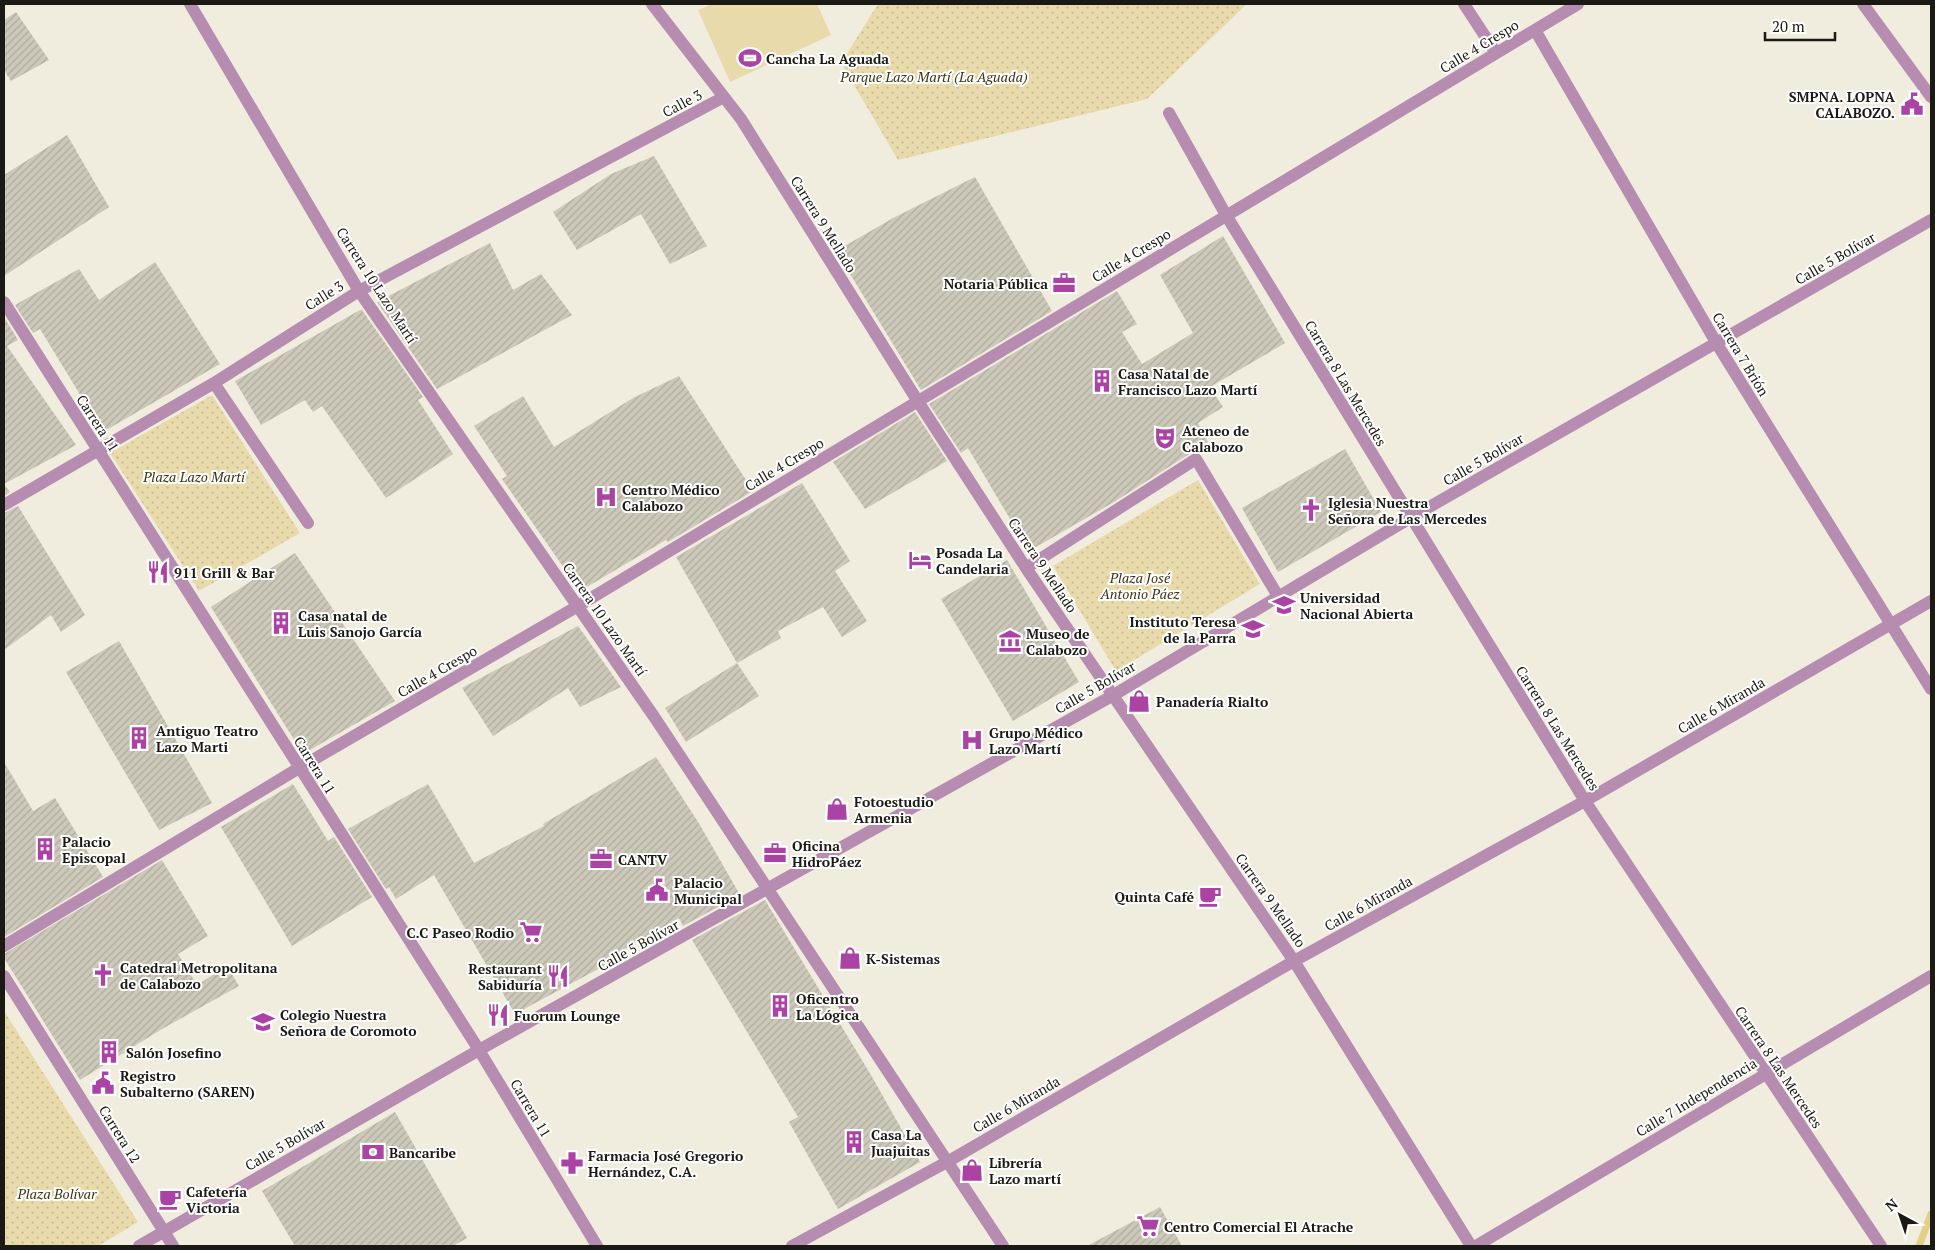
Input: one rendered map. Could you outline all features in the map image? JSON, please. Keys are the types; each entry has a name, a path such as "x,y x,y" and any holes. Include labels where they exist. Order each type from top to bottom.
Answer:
{"street":[{"name":"Carrera 10 Lazo Martí","path":"190,4 359,291 578,606 1003,1246"},
{"name":"Carrera 9 Mellado","path":"652,4 722,98 741,120 917,400 1026,568 1294,961 1471,1246"},
{"path":"1464,4 1496,53"},
{"name":"Calle 4 Crespo","path":"4,946 299,768 578,606 917,400 1578,4"},
{"path":"1863,4 1931,97"},
{"name":"Carrera 7 Brión","path":"1535,30 1717,344 1931,689"},
{"name":"Calle 3","path":"4,505 214,383 359,291 722,98"},
{"name":"Carrera 8 Las Mercedes","path":"1169,114 1226,215 1585,801 1881,1246"},
{"name":"Calle 5 Bolívar","path":"139,1246 479,1050 1112,696 1410,518 1931,220"},
{"name":"Carrera 11","path":"4,302 479,1050 597,1246"},
{"path":"214,383 308,523"},
{"path":"1026,568 1196,458 1278,596"},
{"name":"Calle 6 Miranda","path":"792,1246 946,1162 1294,961 1585,801 1931,602"},
{"name":"Carrera 12","path":"4,976 173,1246"},
{"name":"Calle 7 Independencia","path":"1476,1246 1931,976"}],"green space":[{"name":"Cancha La Aguada","path":"712,4 817,4 831,35 730,82 698,10"},
{"name":"Parque Lazo Martí (La Aguada)","path":"878,4 1247,4 1147,99 898,160 841,63"},
{"name":"Plaza Lazo Martí","path":"212,395 300,533 199,591 110,453"},
{"name":"Plaza José Antonio Páez","path":"1198,480 1260,584 1116,671 1053,566"},
{"name":"Plaza Bolívar","path":"4,1011 138,1222 98,1246 4,1246"}],"building":[{"path":"16,12 49,60 11,81 4,70 4,20"},
{"path":"67,135 109,207 4,276 4,175"},
{"path":"654,156 707,246 670,264 641,214 577,250 553,212 611,174"},
{"path":"975,177 1052,311 921,390 836,251 895,217"},
{"path":"1223,236 1285,343 1210,387 1223,407 1198,423 1208,442 1114,502 1029,551 968,448 961,453 929,404 1117,291 1137,324 1122,332 1142,364 1193,333 1160,275"},
{"path":"490,243 513,290 541,274 572,315 437,389 377,302"},
{"path":"155,262 220,364 108,429 101,429 40,329 33,333 15,305 79,269 99,300"},
{"path":"362,310 423,397 418,400 453,454 386,498 322,406 313,412 305,400 261,425 235,381"},
{"path":"4,317 18,340 7,346 76,445 4,484"},
{"name":"Centro Médico Calabozo","path":"679,376 753,491 668,542 666,540 580,591 502,479 507,476 474,426 523,396 554,447 633,398"},
{"path":"915,412 947,461 865,509 833,462"},
{"name":"Iglesia Nuestra Señora de Las Mercedes","path":"1345,449 1381,512 1278,572 1242,508"},
{"path":"802,483 850,561 835,571 867,621 842,637 823,607 778,631 781,638 737,663 676,557"},
{"path":"4,484 10,492 4,496"},
{"path":"18,506 85,615 61,632 51,615 4,650 4,513"},
{"path":"295,553 395,701 303,754 211,607"},
{"name":"Museo de Calabozo","path":"1007,560 1079,682 1013,721 941,599"},
{"path":"578,626 621,687 580,707 568,688 493,736 462,688"},
{"name":"Antiguo Teatro Lazo Marti","path":"119,641 212,803 159,830 66,672"},
{"path":"737,663 759,696 686,742 665,708"},
{"path":"656,757 700,825 740,895 683,926 679,918 609,958 611,962 515,1014 434,875 396,899 389,887 386,889 348,829 428,784 474,863 544,826 543,824"},
{"name":"Palacio Episcopal","path":"4,762 33,811 55,798 103,877 4,937"},
{"path":"293,784 328,841 334,837 372,897 292,946 221,827"},
{"name":"Catedral Metropolitana de Calabozo","path":"162,860 208,936 178,954 197,985 227,966 239,986 162,1029 80,1080 4,958 4,954"},
{"name":"Oficentro La Lógica","path":"765,900 871,1075 920,1162 838,1209 789,1122 798,1117 692,940"},
{"name":"Bancaribe","path":"395,1112 467,1238 453,1246 295,1246 262,1191"},
{"name":"Centro Comercial El Atrache","path":"1160,1207 1182,1246 1087,1246"}],"waterway":[{"path":"1919,1246 1931,1214"}],"place":[{"name":"Cancha La Aguada","path":"750,58"},
{"name":"SMPNA. LOPNA CALABOZO.","path":"1912,104"},
{"name":"Notaria Pública","path":"1064,283"},
{"name":"Casa Natal de Francisco Lazo Martí","path":"1102,381"},
{"name":"Ateneo de Calabozo","path":"1165,438"},
{"name":"Centro Médico Calabozo","path":"606,497"},
{"name":"Iglesia Nuestra Señora de Las Mercedes","path":"1311,510"},
{"name":"Posada La Candelaria","path":"920,560"},
{"name":"911 Grill & Bar","path":"158,572"},
{"name":"Universidad Nacional Abierta","path":"1284,605"},
{"name":"Casa natal de Luis Sanojo García","path":"281,623"},
{"name":"Instituto Teresa de la Parra","path":"1253,629"},
{"name":"Museo de Calabozo","path":"1010,641"},
{"name":"Panadería Rialto","path":"1139,701"},
{"name":"Antiguo Teatro Lazo Marti","path":"139,738"},
{"name":"Grupo Médico Lazo Martí","path":"972,740"},
{"name":"Fotoestudio Armenia","path":"837,809"},
{"name":"Palacio Episcopal","path":"45,849"},
{"name":"Oficina HidroPáez","path":"775,853"},
{"name":"CANTV","path":"601,859"},
{"name":"Palacio Municipal","path":"657,890"},
{"name":"Quinta Café","path":"1210,896"},
{"name":"C.C Paseo Rodio","path":"531,932"},
{"name":"K-Sistemas","path":"850,958"},
{"name":"Catedral Metropolitana de Calabozo","path":"103,975"},
{"name":"Restaurant Sabiduría","path":"558,976"},
{"name":"Oficentro La Lógica","path":"780,1006"},
{"name":"Fuorum Lounge","path":"498,1015"},
{"name":"Colegio Nuestra Señora de Coromoto","path":"263,1022"},
{"name":"Salón Josefino","path":"109,1052"},
{"name":"Registro Subalterno (SAREN)","path":"103,1083"},
{"name":"Casa La Juajuitas","path":"854,1142"},
{"name":"Bancaribe","path":"373,1152"},
{"name":"Farmacia José Gregorio Hernández, C.A.","path":"572,1163"},
{"name":"Librería Lazo martí","path":"972,1170"},
{"name":"Cafetería Victoria","path":"170,1199"},
{"name":"Centro Comercial El Atrache","path":"1148,1226"}]}
